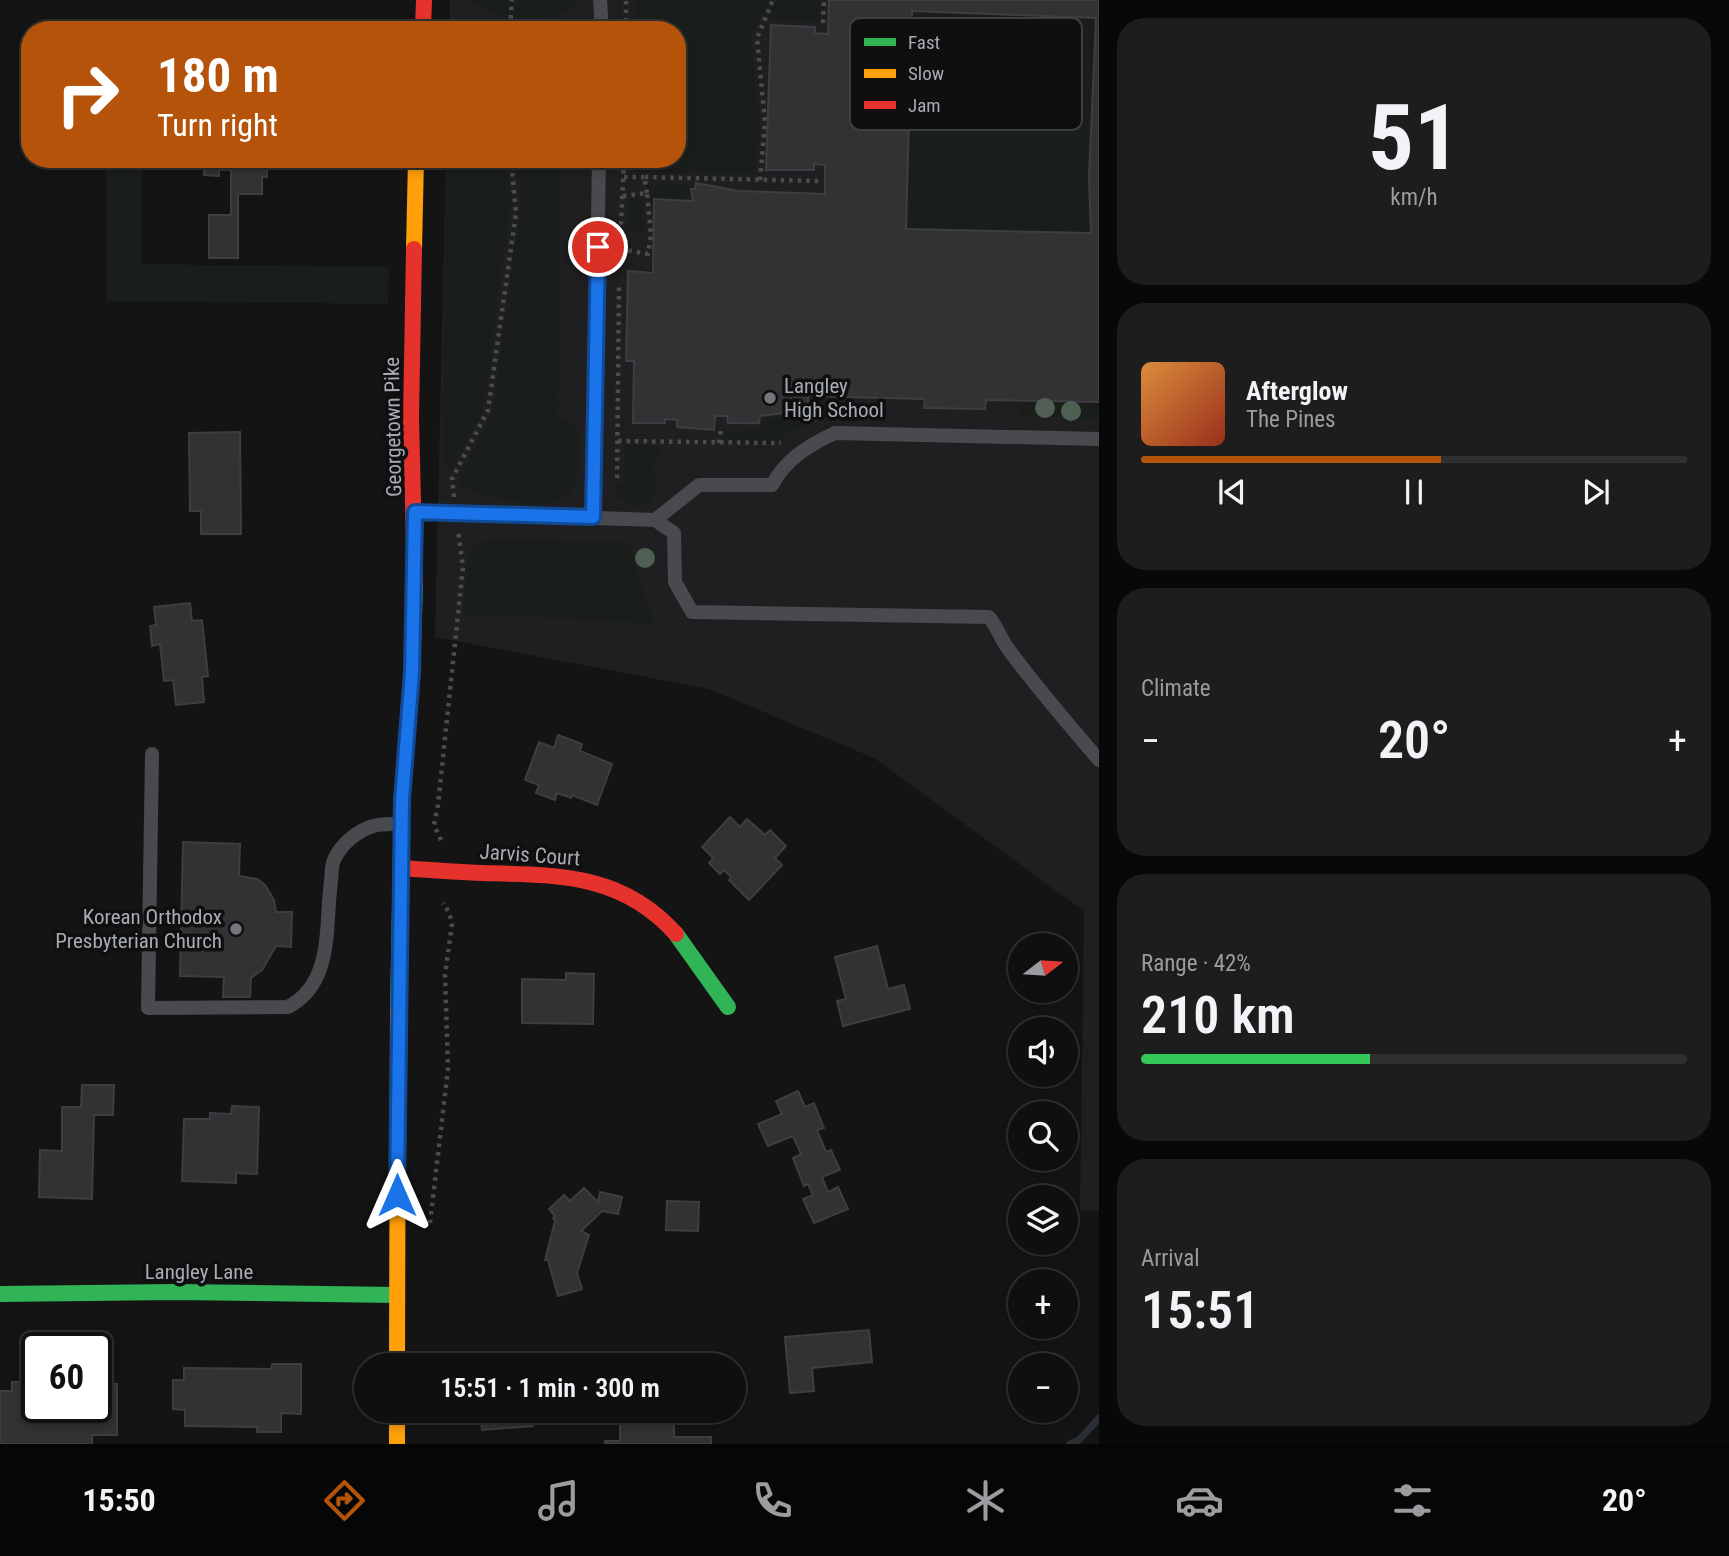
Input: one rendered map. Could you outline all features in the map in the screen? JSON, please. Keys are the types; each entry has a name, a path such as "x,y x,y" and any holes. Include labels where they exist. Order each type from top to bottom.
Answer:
{"main road":[{"path":"423,21 424,0"},
{"name":"Georgetown Pike","path":"397,1353 396,1121 401,824 412,672 415,512 411,418 416,168"},
{"name":"Jarvis Court","path":"401,868 555,874 603,883 631,897 658,916 695,957 728,1007"},
{"name":"Langley Lane","path":"0,1294 175,1292 397,1295"},
{"path":"397,1423 397,1444"}],"lane":[{"path":"600,0 601,21"},
{"path":"593,517 599,168"},
{"path":"655,520 699,485 772,485 779,472 811,444 835,433 1099,439"},
{"path":"415,512 655,520 674,533 675,582 692,612 989,617 1021,666 1099,760"},
{"path":"152,754 148,1008 288,1007 300,1001 317,978 328,938 329,897 334,860 351,836 375,825 401,824"}],"path":[{"path":"511,21 512,0"},
{"path":"626,0 626,21"},
{"path":"760,180 765,122 757,38 774,0"},
{"path":"823,23 824,0"},
{"path":"429,1231 448,1069 445,975 452,924 449,912 440,899 443,843 434,825 463,566 452,479 488,411 516,213 511,168"},
{"path":"619,272 624,168"},
{"path":"624,177 818,181"},
{"path":"620,249 648,254 651,235 644,177"},
{"path":"623,196 647,193"},
{"path":"617,478 619,285"},
{"path":"810,422 832,407 832,398"},
{"path":"719,443 721,430"},
{"path":"618,441 778,445 789,437"}],"shaded area":[{"name":"Langley High School","path":"450,0 1099,0 1099,1210 1080,1211 1084,911 874,758 709,689 435,637 446,168 686,168 686,21 450,21"},
{"path":"470,0 582,0 571,10 557,13 557,16 522,18 489,12"},
{"path":"636,0 769,0 750,37 760,122 755,174 630,171 630,168 686,168 686,21 635,21"},
{"path":"777,0 820,0 820,22 767,19"},
{"path":"912,11 1096,18 1091,233 906,229 909,130 1082,130 1082,18 912,18"},
{"path":"106,168 142,168 141,264 389,267 388,304 106,301"},
{"path":"447,168 506,168 511,197 486,398 479,419 450,472 444,460 442,443"},
{"path":"518,168 561,168 558,419 568,420 577,426 578,465 575,484 566,497 553,503 519,502 468,490 458,484 494,408 520,218"},
{"path":"647,183 688,186 688,200 654,198 653,217"},
{"path":"629,199 642,199 646,227 643,234 629,226"},
{"path":"810,397 828,398 827,406 815,414 814,418 773,443 731,442 725,436 725,431 761,430 762,421 810,413"},
{"path":"1019,401 1099,403 1099,418 1021,416 1017,412"},
{"path":"624,445 660,446 660,460 652,461 652,470 655,470 655,492 650,501 638,507 626,504 613,489 623,483"},
{"path":"489,540 628,541 654,623 463,614 467,560 471,547"}],"building":[{"path":"829,0 1099,0 1099,402 986,400 985,409 924,408 925,399 808,396 808,410 760,416 759,423 728,423 727,416 715,416 714,430 677,427 677,420 665,419 665,423 633,423 634,361 626,361 628,271 653,273 654,199 693,201 691,189 695,189 696,183 739,191 825,194 825,165 814,164 814,170 766,170 771,25 815,27 815,33 828,34"},
{"path":"204,168 267,168 267,177 262,177 262,194 238,194 238,258 209,258 209,215 231,215 231,170 219,170 219,176 204,175"},
{"path":"240,432 241,534 201,534 201,511 190,511 189,433"},
{"path":"190,603 192,621 202,620 208,676 202,677 204,702 176,705 173,680 164,681 160,644 152,646 150,626 156,625 154,607"},
{"path":"558,735 582,744 580,751 612,764 597,805 572,795 571,798 557,793 555,800 536,793 539,785 525,780 539,742 554,748"},
{"path":"730,817 740,827 747,819 765,835 770,830 786,846 775,858 782,865 749,900 729,880 731,877 724,870 720,874 709,863 713,858 702,847"},
{"name":"Korean Orthodox Presbyterian Church","path":"183,842 240,844 239,876 257,879 265,885 274,900 276,912 292,912 291,947 276,946 262,970 251,978 250,997 223,997 224,977 180,976"},
{"path":"877,946 888,989 904,985 910,1009 843,1026 837,1001 846,999 835,957"},
{"path":"566,973 594,974 593,1024 522,1023 522,979 566,980"},
{"path":"82,1085 114,1085 113,1115 94,1115 92,1199 39,1197 40,1150 62,1151 62,1107 81,1107"},
{"path":"798,1091 805,1107 814,1103 824,1128 817,1130 826,1152 831,1150 840,1170 822,1177 828,1192 838,1187 848,1209 814,1223 803,1199 813,1195 808,1184 804,1186 793,1158 801,1154 793,1136 768,1146 758,1124 782,1114 776,1101"},
{"path":"232,1106 259,1107 257,1174 236,1173 236,1183 182,1181 184,1119 210,1119 210,1113 231,1114"},
{"path":"584,1188 598,1202 600,1192 622,1197 618,1214 602,1211 581,1231 589,1235 577,1273 582,1289 558,1296 548,1260 545,1260 556,1221 549,1209 564,1195 570,1201"},
{"path":"667,1201 699,1202 698,1231 666,1230"},
{"path":"869,1330 872,1362 812,1368 814,1391 790,1393 785,1337"},
{"path":"272,1364 301,1364 301,1414 281,1413 281,1432 257,1432 257,1427 185,1426 185,1410 173,1409 173,1380 184,1380 184,1368 271,1369"},
{"path":"12,1382 21,1382 21,1423 112,1423 112,1384 117,1384 117,1435 92,1435 92,1444 0,1444 0,1391 12,1391"},
{"path":"481,1423 533,1423 533,1426 482,1430"},
{"path":"620,1423 674,1423 674,1437 711,1437 711,1444 605,1444 605,1441 620,1441"}],"waterway":[{"path":"1070,1444 1079,1440 1099,1418"}],"traffic: fast":[{"path":"398,1010 402,800 412,672 415,585"},
{"path":"676,934 728,1007"},
{"path":"0,1294 175,1292 397,1295"}],"traffic: slow":[{"path":"414,249 416,168"},
{"path":"397,1353 398,1010"},
{"path":"397,1423 397,1444"}],"traffic: jam":[{"path":"423,21 424,0"},
{"path":"414,249 411,418 415,585"},
{"path":"401,868 536,875 587,881 611,888 633,899 655,914 676,934"}],"place":[{"name":"Langley High School","path":"770,398"},
{"name":"Korean Orthodox Presbyterian Church","path":"236,929"}],"route":[{"path":"397,1195 402,800 412,672 415,512 593,517 598,247"}]}
